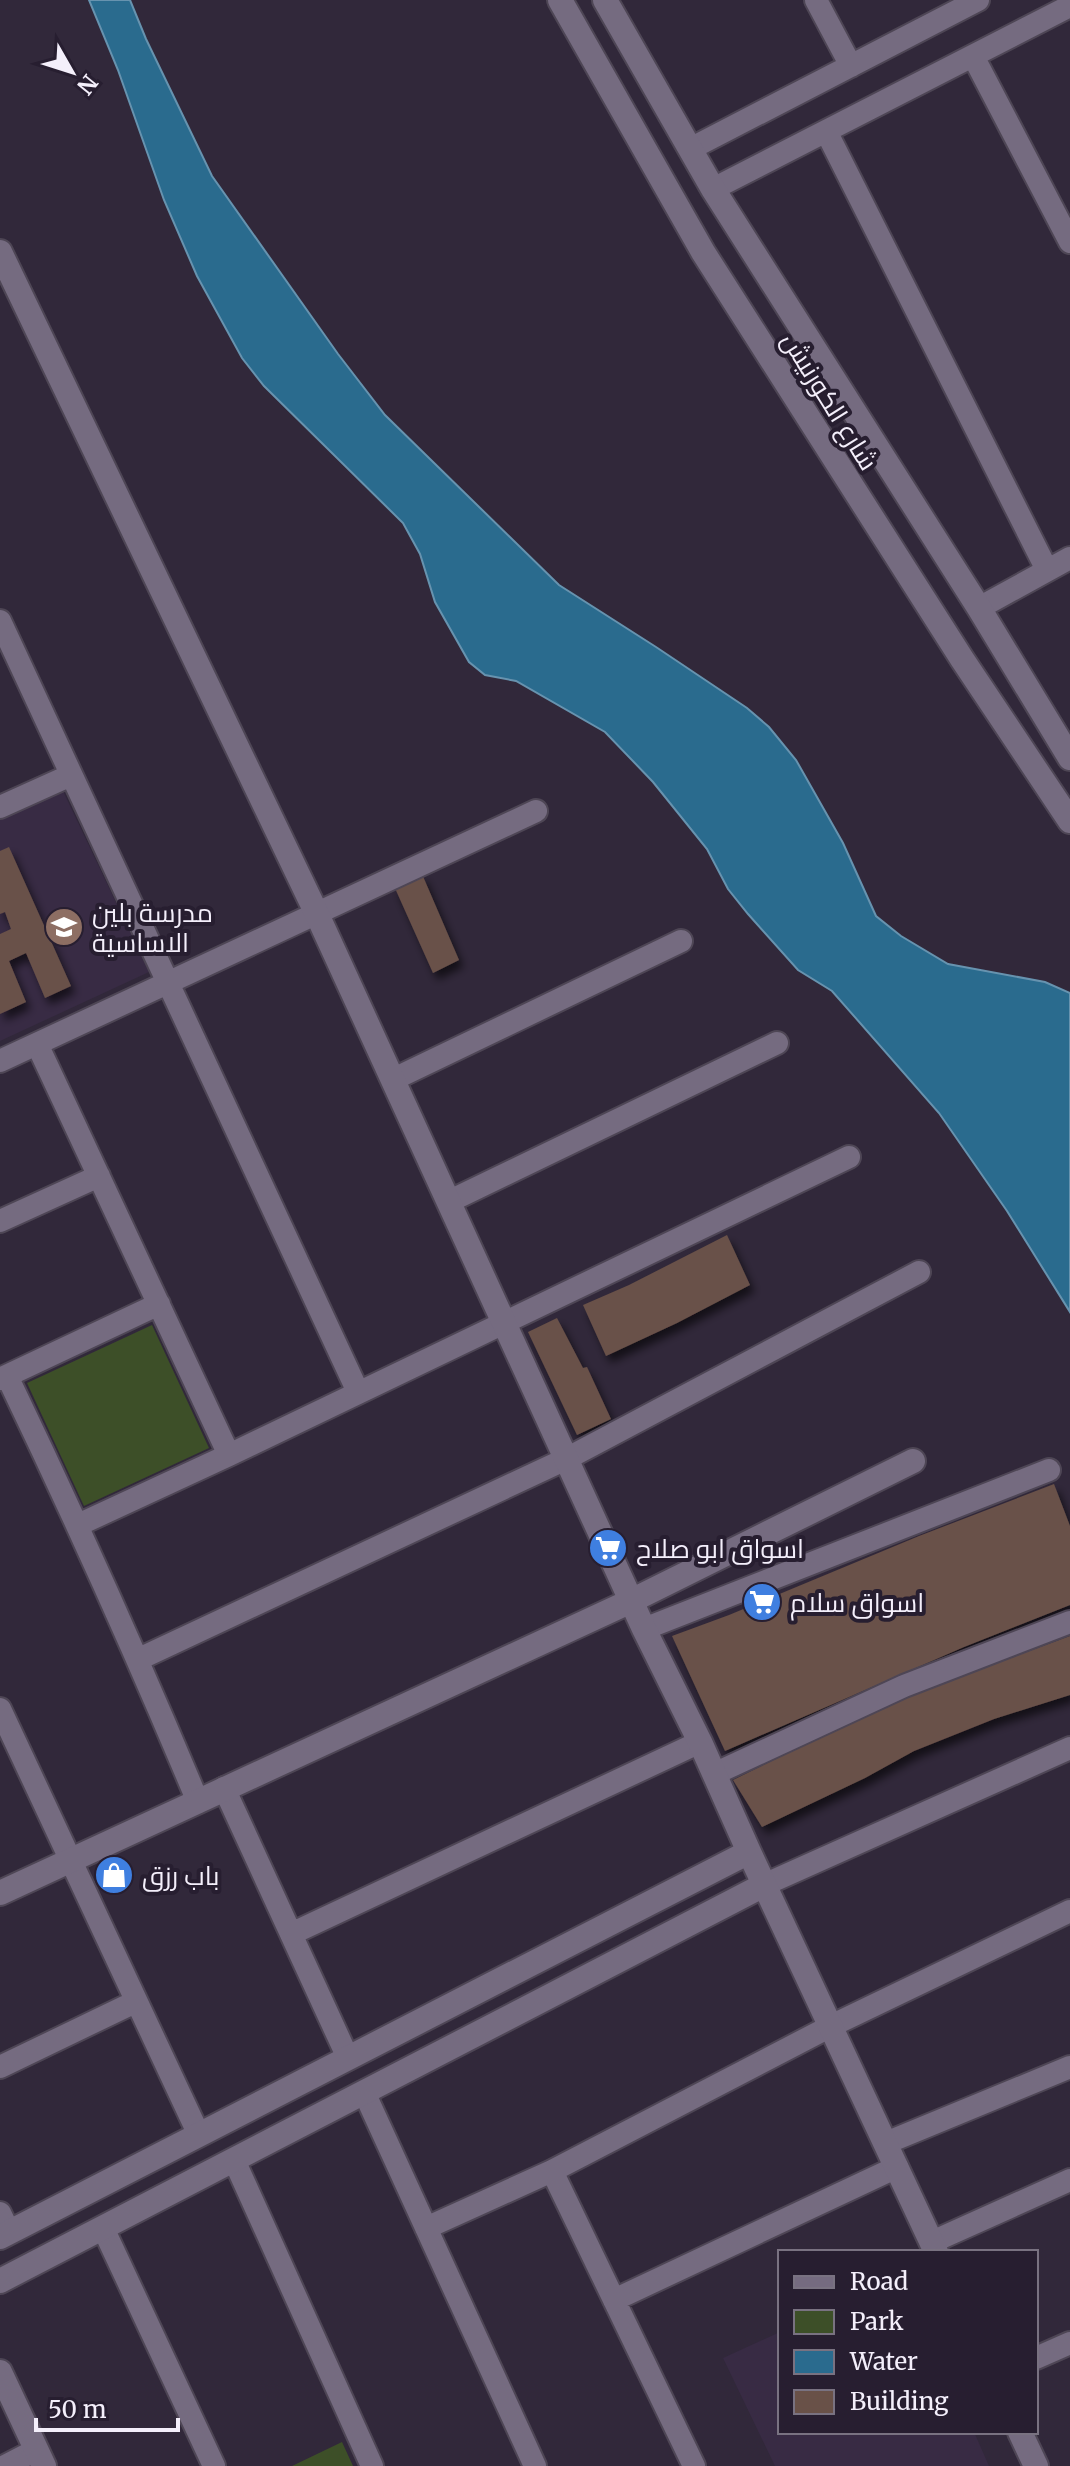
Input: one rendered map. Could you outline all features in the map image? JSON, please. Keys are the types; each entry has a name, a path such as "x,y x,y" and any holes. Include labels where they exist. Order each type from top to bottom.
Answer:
{"street":[{"name":"شارع الكورنيش","path":"560,0 703,252 953,646 1070,821"},
{"name":"شارع الكورنيش","path":"605,0 713,189 979,608 1062,732 1070,758"},
{"path":"816,0 851,66"},
{"path":"690,149 978,0"},
{"path":"713,189 1070,6"},
{"path":"973,56 1070,242"},
{"path":"826,131 1047,570"},
{"path":"0,252 316,912 631,1601 700,1742 934,2247 1070,2180"},
{"path":"835,460 869,436"},
{"path":"979,608 1070,558"},
{"path":"1,627 358,1392"},
{"path":"0,807 71,775"},
{"path":"0,1061 536,811"},
{"path":"394,1079 681,941"},
{"path":"450,1201 777,1043"},
{"path":"37,1044 229,1455"},
{"path":"78,1525 849,1157"},
{"path":"0,1221 99,1176"},
{"path":"139,1659 566,1459 919,1272"},
{"path":"159,1304 3,1377 78,1525 139,1659 198,1802"},
{"path":"0,1893 631,1601 913,1461"},
{"path":"644,1629 1049,1470"},
{"path":"714,1774 904,1686 1070,1622"},
{"path":"0,1709 199,2135"},
{"path":"291,1934 700,1742"},
{"path":"0,2281 764,1885 1070,1748"},
{"path":"224,1788 348,2058"},
{"path":"3,2227 139,2166 749,1852"},
{"path":"426,2228 552,2171 831,2026 1070,1911"},
{"path":"0,2067 135,2002"},
{"path":"886,2143 1070,2067"},
{"path":"364,2092 535,2466"},
{"path":"234,2160 372,2466"},
{"path":"139,2166 156,2200"},
{"path":"614,2300 897,2167"},
{"path":"552,2171 694,2466"},
{"path":"103,2228 214,2466"},
{"path":"1038,2357 1070,2343"},
{"path":"0,2372 40,2458 5,2466"},
{"path":"1021,2434 1036,2466"}],"shaded area":[{"name":"مدرسة بلين الاساسية","path":"63,791 149,972 0,1041 0,820"},
{"path":"778,2333 778,2434 975,2434 989,2466 775,2466 723,2358"}],"green space":[{"path":"152,1325 209,1448 84,1506 27,1383"},
{"path":"342,2442 353,2466 292,2466"}],"water":[{"path":"89,0 130,0 212,176 385,415 559,585 747,708 769,727 796,760 843,843 876,916 901,936 948,964 1045,982 1070,993 1070,1312 1007,1211 939,1113 832,991 798,970 748,914 728,889 707,849 653,782 605,732 516,681 485,675 469,662 435,602 420,554 403,523 264,386 242,358 197,276 164,200 118,70"}],"building":[{"path":"9,847 71,986 45,998 26,953 9,961 26,1002 0,1014 0,934 11,929 5,912 0,914 0,851"},
{"path":"422,874 459,960 433,973 394,886"},
{"path":"727,1235 750,1285 606,1356 583,1305"},
{"path":"557,1318 583,1368 587,1367 611,1419 577,1435 528,1332"},
{"path":"1054,1484 1070,1526 1070,1605 964,1647 725,1751 672,1636"},
{"path":"1070,1636 1070,1695 994,1719 914,1751 762,1827 733,1780 894,1701"}],"place":[{"name":"مدرسة بلين الاساسية","path":"64,927"},
{"name":"اسواق ابو صلاح","path":"608,1548"},
{"name":"اسواق سلام","path":"762,1602"},
{"name":"باب رزق","path":"114,1875"}]}
